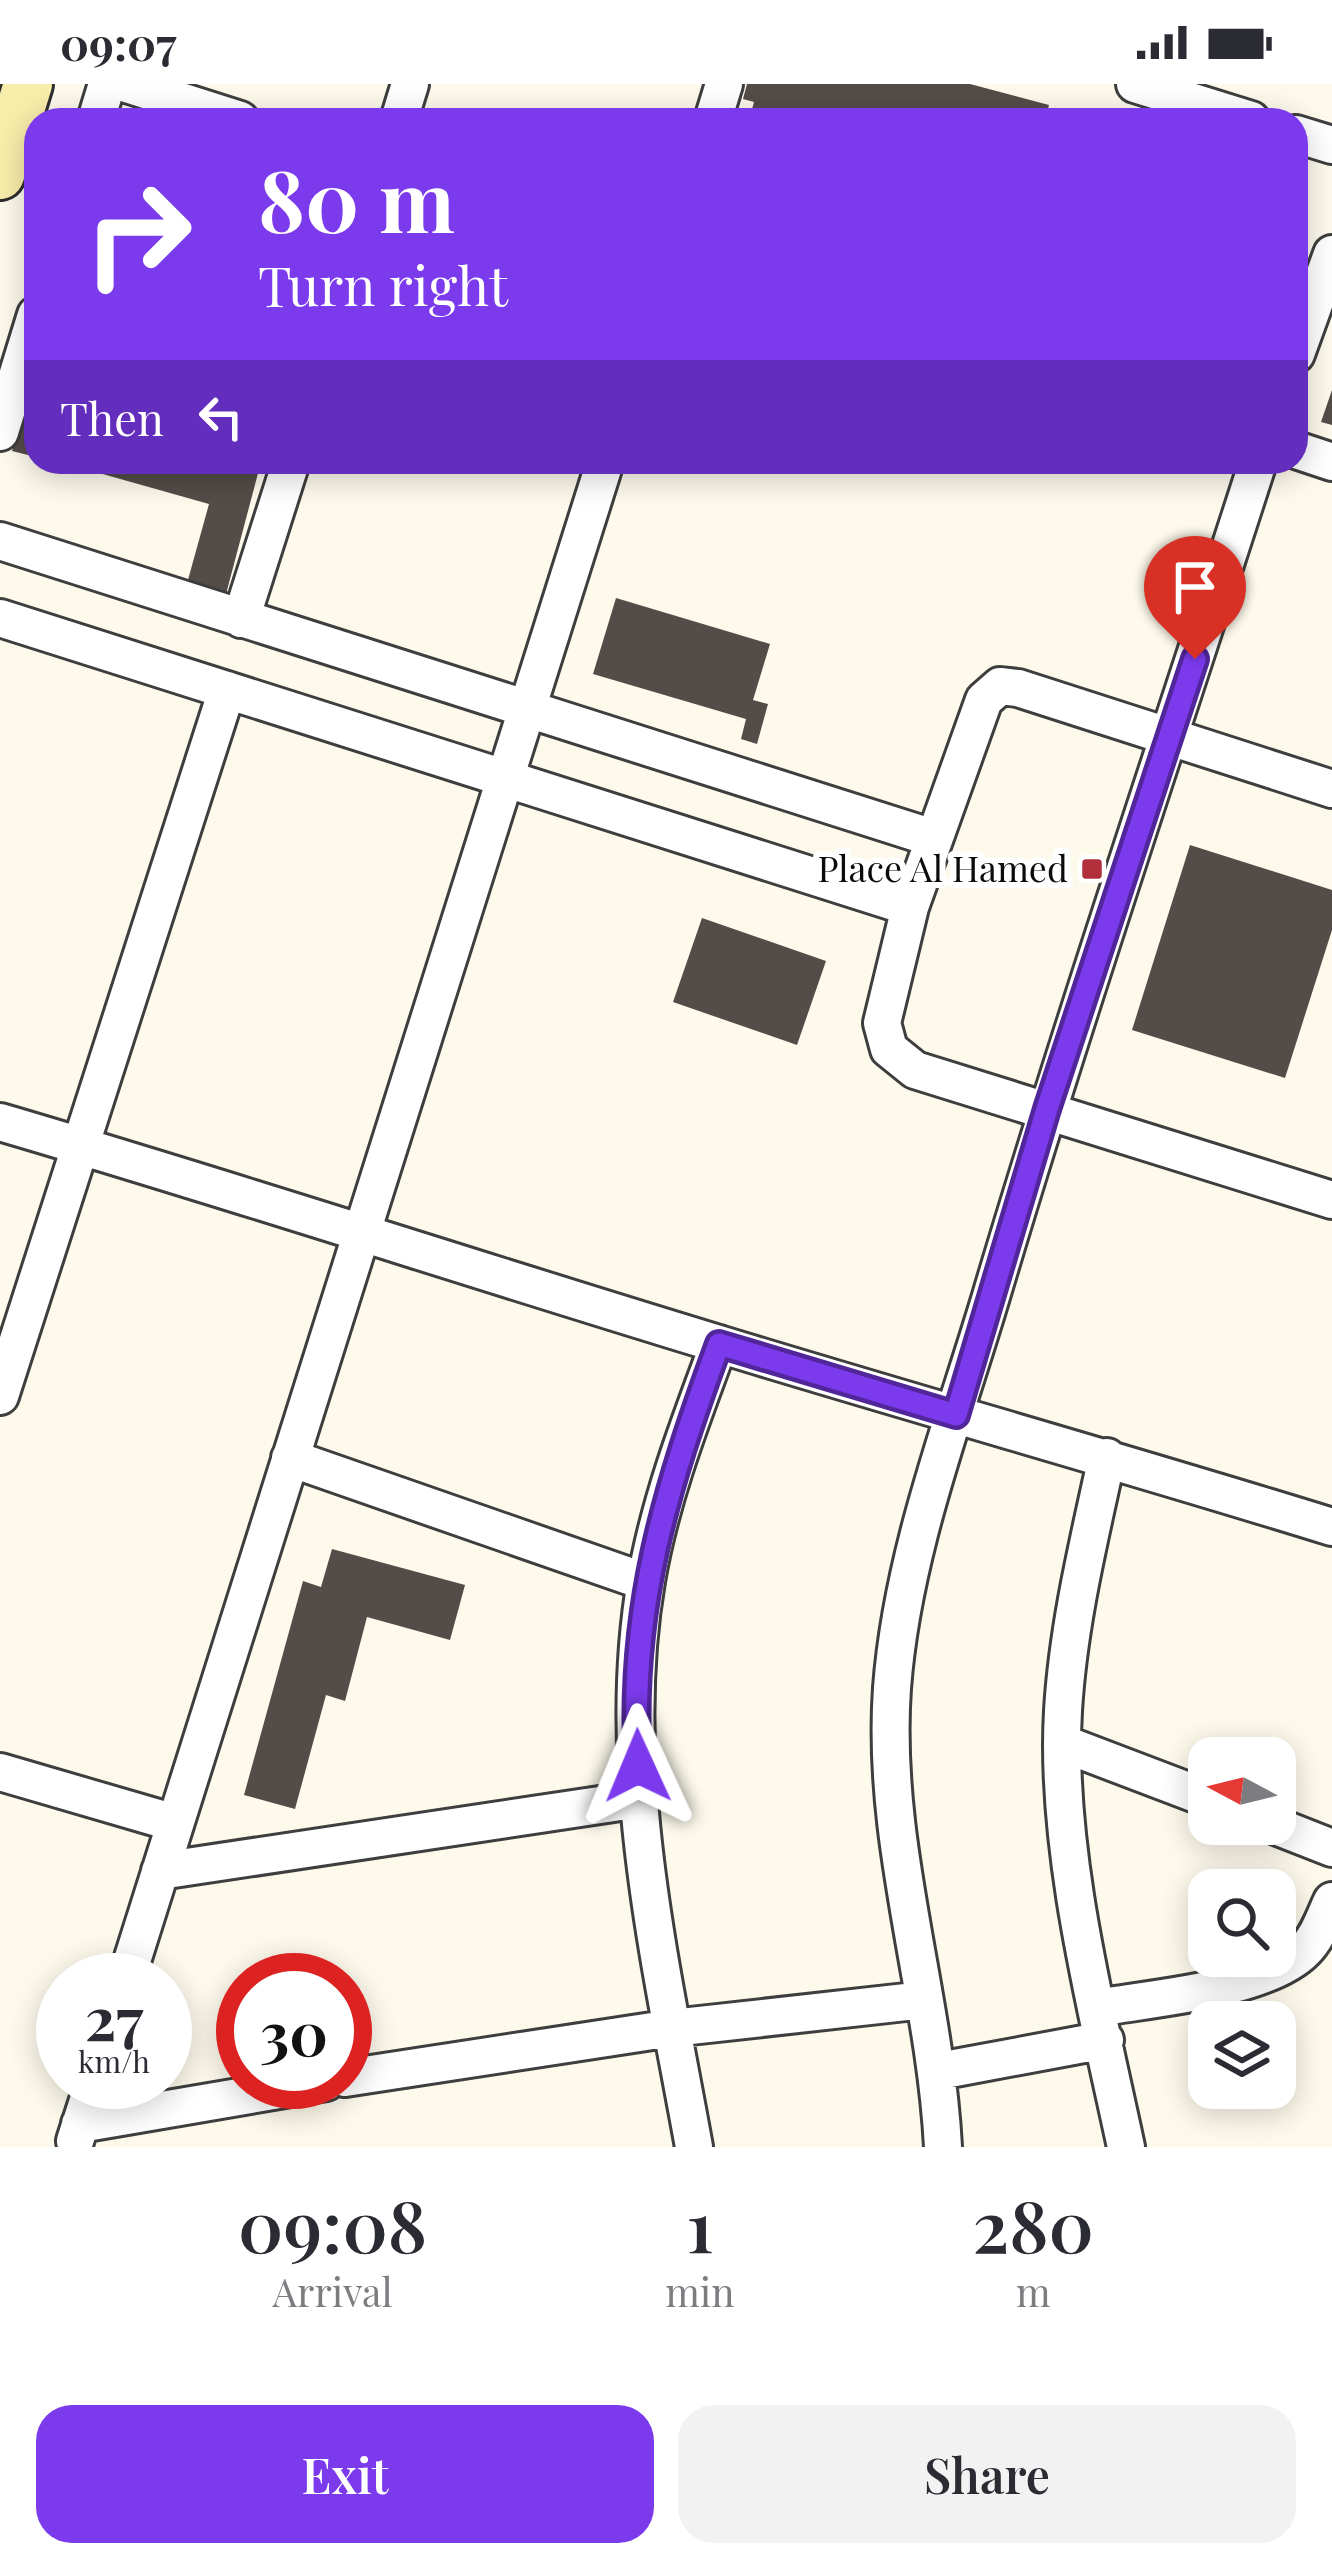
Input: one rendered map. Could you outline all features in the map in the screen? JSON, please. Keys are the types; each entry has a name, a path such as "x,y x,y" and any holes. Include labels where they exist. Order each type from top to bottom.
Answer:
{"street":[{"path":"0,175 28,84"},
{"path":"127,84 202,108"},
{"path":"1135,84 1212,108"},
{"path":"1308,321 1332,254"},
{"path":"0,432 24,354"},
{"path":"241,619 287,474"},
{"path":"134,1953 601,474"},
{"path":"943,2147 939,2071 894,1819 892,1689 907,1583 1047,1109 1254,474"},
{"path":"0,541 933,838"},
{"path":"0,618 910,907"},
{"path":"1332,789 1000,686 984,700 933,838 910,907 882,1023 889,1049 915,1070 1332,1200"},
{"path":"0,1396 227,690"},
{"path":"0,1122 1332,1527"},
{"path":"694,2147 651,1897 636,1734 646,1582 673,1471 719,1344"},
{"path":"1107,1456 1073,1623 1062,1743 1067,1832 1126,2147"},
{"path":"290,1458 646,1582"},
{"path":"1062,1743 1188,1791"},
{"path":"0,1772 176,1822"},
{"path":"160,1871 640,1798"},
{"path":"1296,1834 1332,1848"},
{"path":"939,2071 1288,1964 1309,1947 1332,1901"},
{"path":"372,2074 672,2028 924,2000"},
{"path":"76,2136 216,2106"}],"building":[{"path":"747,84 970,84 1049,105 752,108 754,102 743,99"},
{"path":"1332,390 1332,425 1321,422"},
{"path":"24,409 24,454 12,451"},
{"path":"103,474 258,474 225,598 186,587 209,504"},
{"path":"616,598 770,644 753,700 768,704 757,744 741,739 746,719 593,674"},
{"path":"1190,845 1332,890 1332,930 1285,1078 1132,1030"},
{"path":"702,918 826,961 797,1045 673,1002"},
{"path":"332,1549 465,1585 450,1640 367,1617 345,1701 326,1695 295,1809 244,1795 303,1581 321,1587"}],"place":[{"name":"Place Al Hamed","path":"1092,869"}],"route":[{"path":"638,1766 638,1682 646,1582 673,1471 719,1344 956,1415 1047,1109 1195,659"}]}
